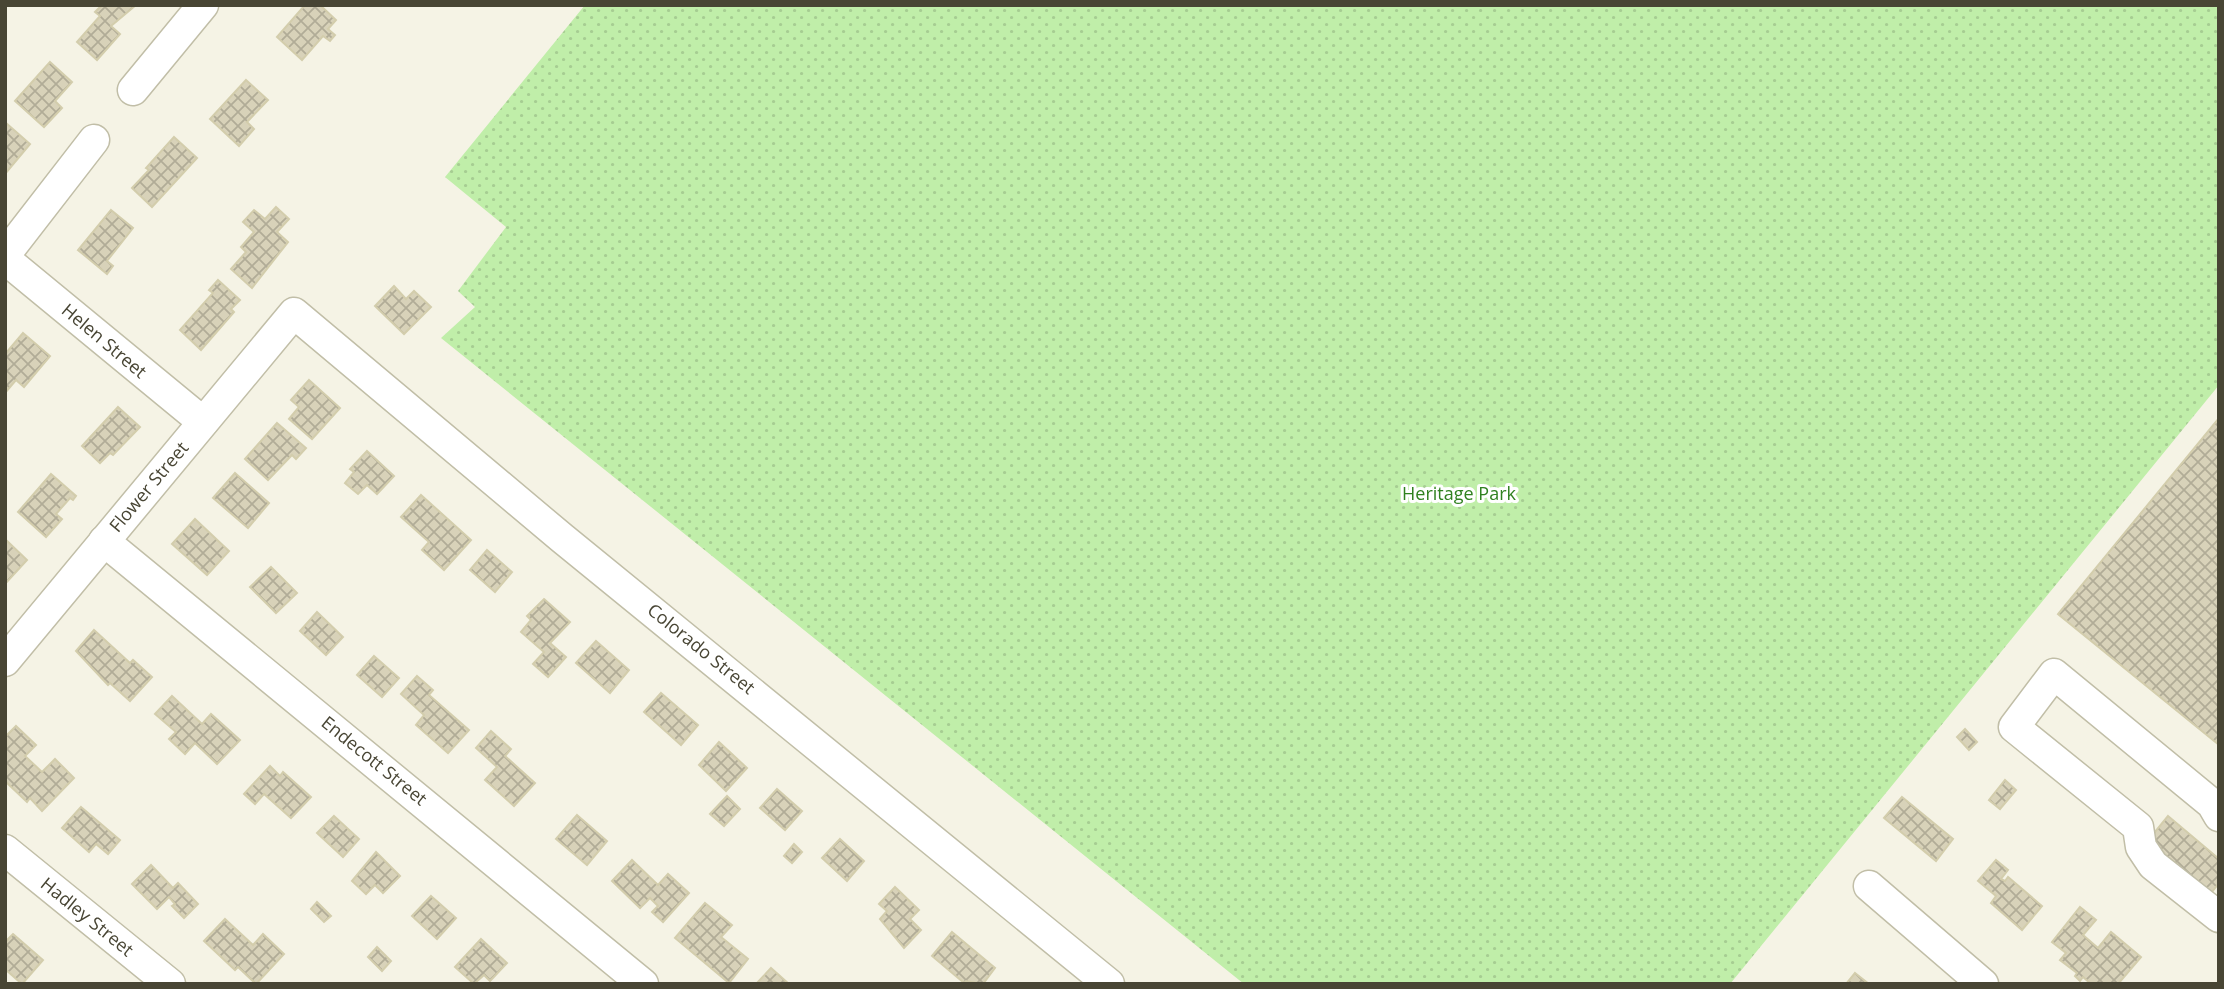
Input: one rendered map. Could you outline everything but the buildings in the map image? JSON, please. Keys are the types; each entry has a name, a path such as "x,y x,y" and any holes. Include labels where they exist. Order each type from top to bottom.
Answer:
{"street":[{"path":"133,90 203,5"},
{"path":"5,257 94,140"},
{"name":"Helen Street","path":"5,257 203,422"},
{"name":"Flower Street","path":"5,661 294,313"},
{"name":"Colorado Street","path":"294,313 562,538 1109,984"},
{"name":"Endecott Street","path":"104,541 643,984"},
{"path":"2219,816 2212,804 2054,674 2014,727 2138,827 2141,847 2153,865 2219,917"},
{"name":"Hadley Street","path":"5,850 170,984"},
{"path":"1869,886 1983,984"}],"green space":[{"name":"Heritage Park","path":"585,5 2219,5 2219,385 1730,984 1244,984 441,338 475,307 458,291 506,227 445,177"}]}
